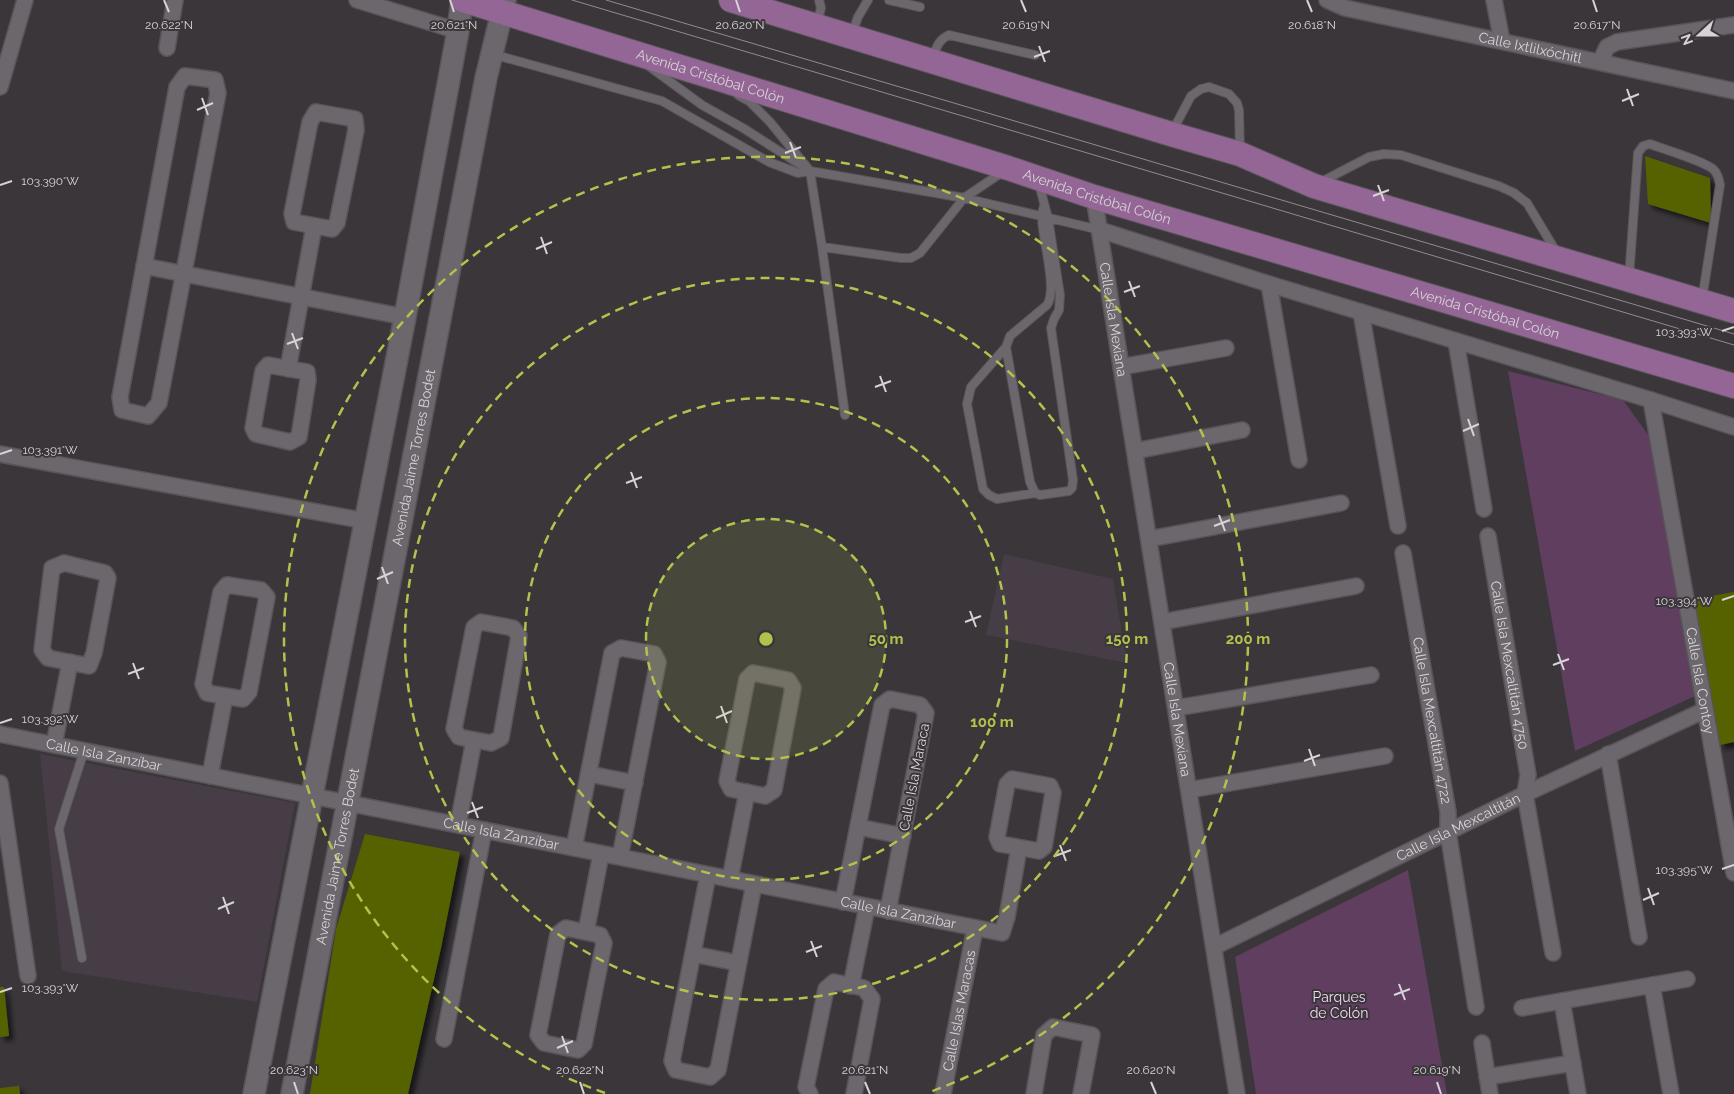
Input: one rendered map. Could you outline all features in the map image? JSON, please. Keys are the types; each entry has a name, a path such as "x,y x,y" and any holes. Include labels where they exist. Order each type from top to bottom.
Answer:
{"main road":[{"name":"Avenida Cristóbal Colón","path":"463,0 503,6 631,52 1008,168 1094,197 1734,386"},
{"path":"731,0 1240,154 1314,186 1734,311"}],"street":[{"path":"0,87 25,0"},
{"path":"167,48 175,0"},
{"path":"358,0 458,32"},
{"path":"254,1094 405,317 463,0"},
{"name":"Calle Ixtlilxóchitl","path":"1327,0 1345,8 1734,91"},
{"path":"1494,0 1502,41"},
{"name":"Avenida Jaime Torres Bodet","path":"292,1094 486,78 503,6"},
{"path":"1600,62 1607,47 1617,42 1734,25"},
{"path":"185,76 215,80 218,93 159,404 148,416 122,410 120,397 144,266 177,87 185,76"},
{"path":"316,112 355,120 356,130 337,223 332,229 314,226 294,222 292,214 310,122 316,112"},
{"name":"Calle Isla Mexiana","path":"1094,197 1237,1094"},
{"path":"288,368 314,226"},
{"path":"1100,230 1734,427"},
{"path":"144,266 405,317"},
{"path":"1269,284 1299,460"},
{"path":"1361,312 1398,526"},
{"path":"1456,341 1484,509"},
{"path":"1121,367 1226,348"},
{"path":"268,365 288,368 307,372 308,380 299,436 290,442 256,434 253,428 263,372 268,365"},
{"name":"Calle Isla Contoy","path":"1651,400 1705,710 1726,787 1734,873"},
{"path":"1135,451 1242,430"},
{"path":"0,454 366,520"},
{"path":"1149,539 1341,503"},
{"name":"Calle Isla Mexcaltitán 4750","path":"1488,536 1528,775 1525,794 1552,953"},
{"name":"Calle Isla Mexcaltitán 4722","path":"1403,553 1448,812 1448,832 1476,1006"},
{"path":"64,563 105,573 108,578 94,653 89,666 70,662 48,658 42,650 52,568 64,563"},
{"path":"227,585 261,590 267,598 249,692 243,699 225,696 206,693 203,684 221,592 227,585"},
{"path":"1162,622 1356,586"},
{"path":"482,622 513,628 519,636 500,738 491,743 474,740 459,737 454,729 474,627 482,622"},
{"path":"574,848 612,653 621,648 654,654 658,662 620,857"},
{"path":"54,745 70,662"},
{"path":"754,673 788,680 793,688 774,790 764,796 747,792 731,789 727,781 747,679 754,673"},
{"path":"1176,708 1371,675"},
{"path":"210,776 225,696"},
{"name":"Calle Isla Maraca","path":"843,902 882,705 890,699 920,705 926,713 888,911"},
{"name":"Calle Isla Mexcaltitán","path":"1214,948 1525,794 1705,710"},
{"name":"Calle Isla Zanzíbar","path":"0,734 1002,933 1007,917 1018,848"},
{"path":"458,825 474,740"},
{"path":"1608,754 1639,937"},
{"path":"1189,790 1385,756"},
{"path":"589,774 634,783"},
{"path":"1012,779 1050,786 1053,793 1044,847 1039,851 1018,848 1000,844 998,837 1007,784 1012,779"},
{"path":"0,783 28,976"},
{"path":"730,879 747,792"},
{"path":"858,827 903,836"},
{"path":"444,1039 484,830"},
{"path":"586,932 601,854"},
{"path":"708,875 672,1061 676,1070 710,1077 718,1070 754,884"},
{"path":"851,986 867,907"},
{"path":"566,928 586,932 600,935 604,943 584,1044 578,1050 544,1043 538,1035 558,934 566,928"},
{"name":"Calle Islas Maracas","path":"943,1094 975,928"},
{"path":"693,954 738,963"},
{"path":"1522,1008 1688,979"},
{"path":"810,1094 806,1088 826,989 834,982 864,988 872,999 854,1094"},
{"path":"1652,985 1671,1094"},
{"path":"1562,1001 1578,1094"},
{"path":"1034,1094 1044,1035 1053,1027 1092,1035 1081,1094"},
{"path":"1482,1043 1490,1094"},
{"path":"1487,1077 1572,1063"}],"lane":[{"path":"816,26 821,8 819,0"},
{"path":"851,36 868,0"},
{"path":"888,0 920,7"},
{"path":"932,61 936,47 941,39 949,36 1035,55"},
{"path":"631,52 702,105 743,128 810,171"},
{"path":"492,54 662,101 770,162 798,173 810,171 964,198 1100,230"},
{"path":"708,76 748,101 770,122 810,171 845,415"},
{"path":"1171,134 1191,96 1201,88 1209,87 1229,94 1237,103 1239,110 1240,154"},
{"path":"1629,280 1638,153 1643,146 1650,144 1709,166 1717,173 1719,179 1720,185 1702,302"},
{"path":"1314,186 1368,157 1384,154 1401,155 1499,186 1514,193 1527,203 1560,259"},
{"path":"822,247 910,258 920,253 964,198 1008,168"},
{"path":"1038,178 1044,206 1051,299 1048,304 1010,336 1006,347 971,386 967,404 983,489 997,499 1035,493 1040,495 1067,492 1072,488 1074,480 1051,328 1059,310 1060,300 1045,217"},
{"path":"1006,347 1030,482 1035,493"},
{"path":"82,958 59,829 84,750"}],"shaded area":[{"path":"1004,554 1113,579 1127,663 986,635"},
{"path":"40,754 295,803 257,1002 62,971"}],"green space":[{"path":"1508,371 1623,400 1649,436 1695,696 1575,751"},
{"name":"Parques de Colón","path":"1408,870 1447,1094 1256,1094 1235,957"}],"building":[{"path":"1645,156 1710,178 1711,223 1648,204"},
{"path":"1734,592 1734,742 1720,745 1694,599"},
{"path":"365,834 460,852 441,948 408,1094 310,1094 336,929"},
{"path":"0,987 4,987 9,1036 0,1037"},
{"path":"19,1086 20,1094 0,1094 0,1088"}],"tram line":[{"path":"572,0 1734,345"},
{"path":"606,0 1734,334"}]}
